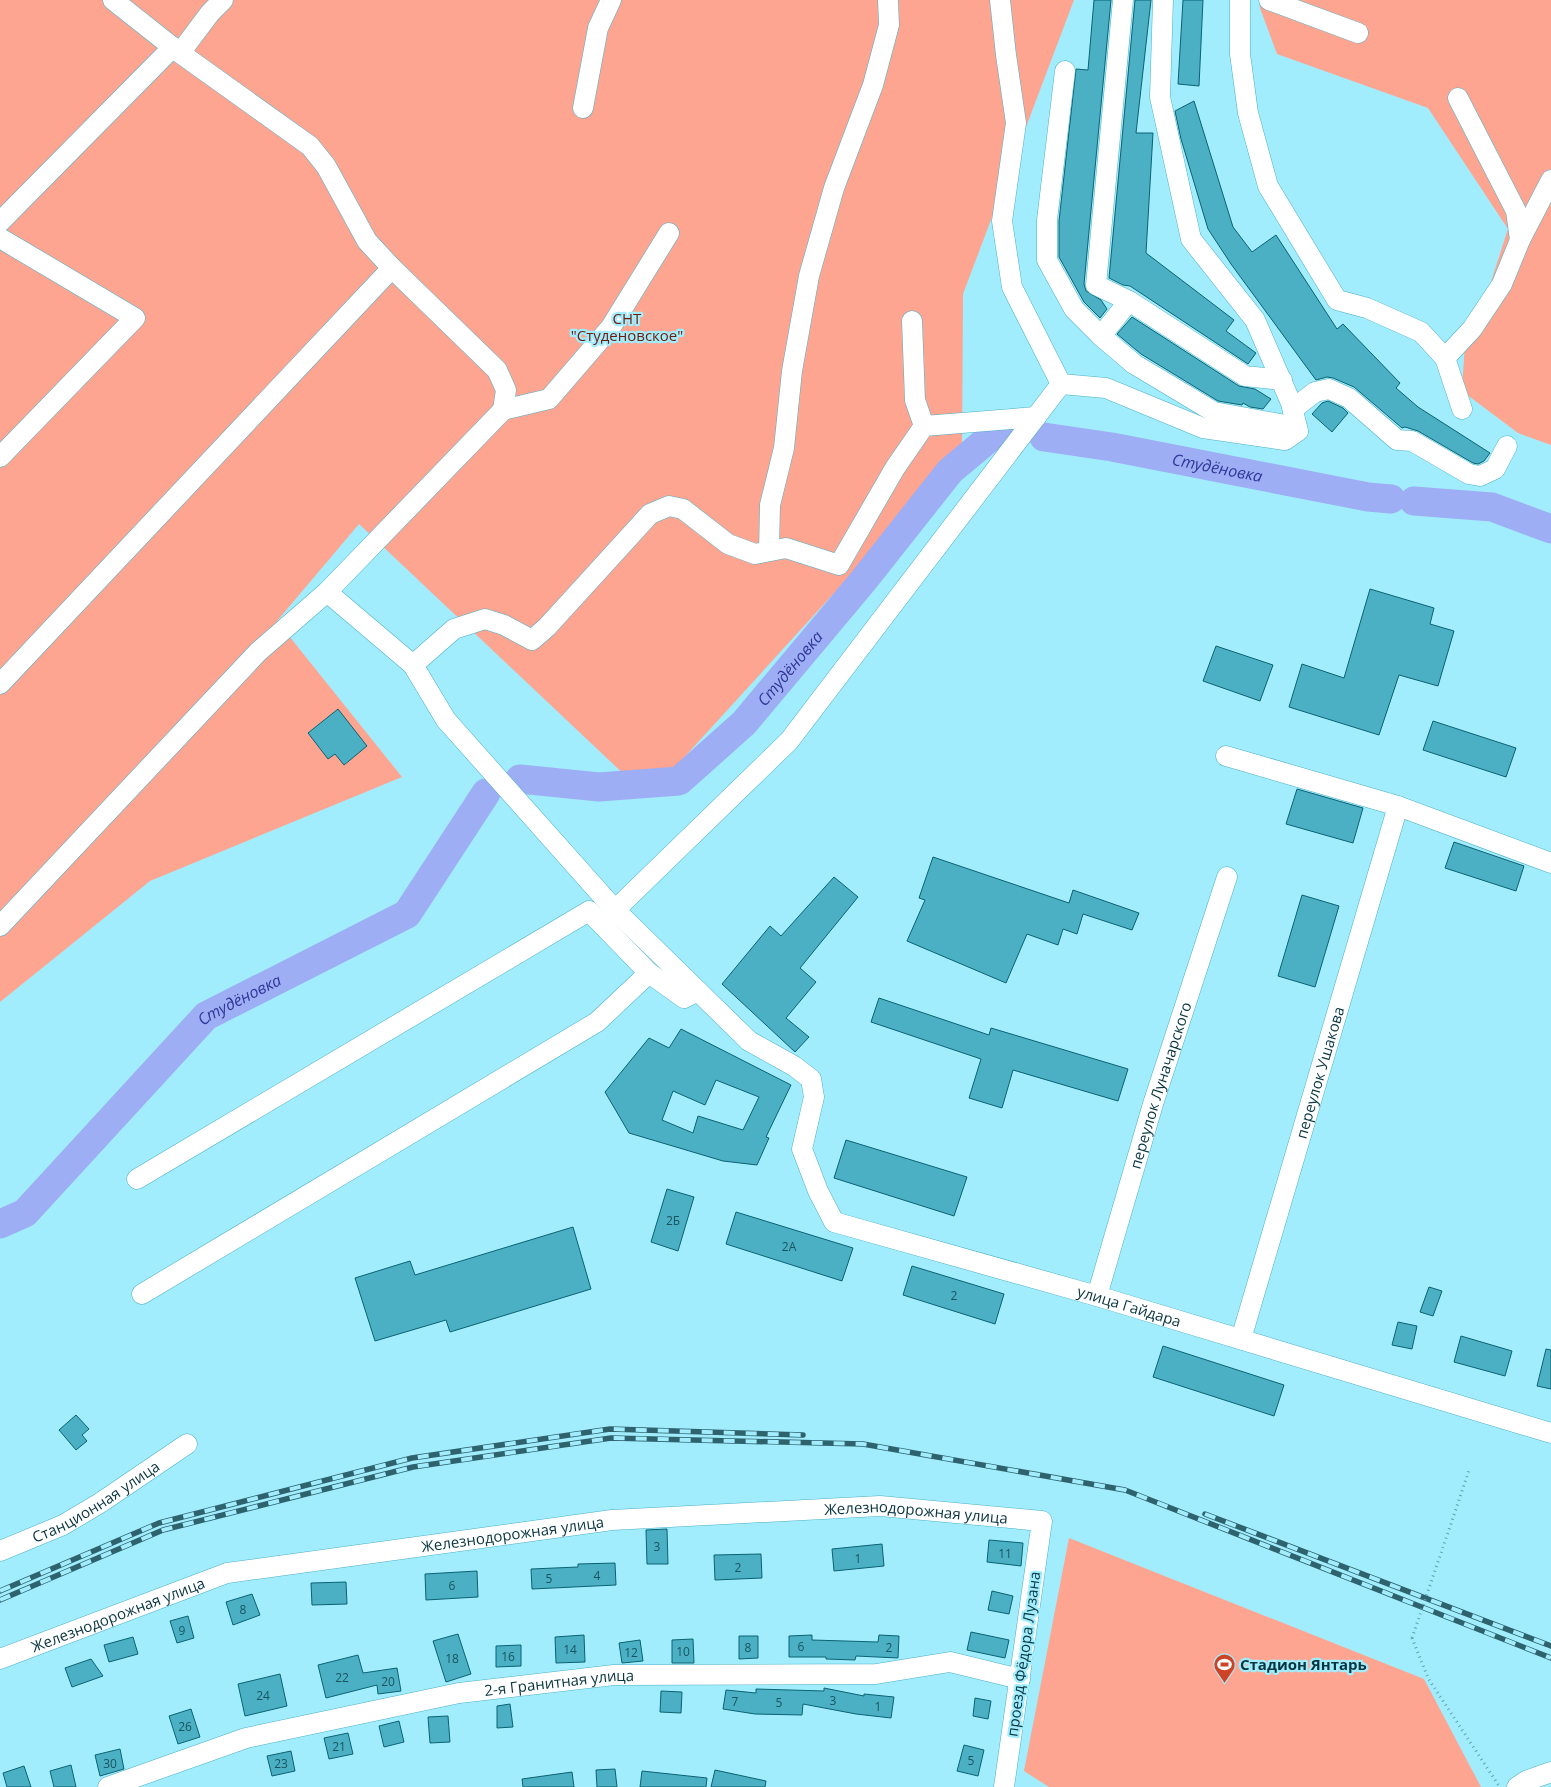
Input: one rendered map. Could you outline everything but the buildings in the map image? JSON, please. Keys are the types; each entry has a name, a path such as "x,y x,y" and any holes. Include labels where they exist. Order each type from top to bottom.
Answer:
{"street":[{"path":"113,0 176,50 310,146 326,166 367,241 392,268 497,370 506,390 503,410"},
{"path":"0,222 176,50 223,0"},
{"path":"583,108 598,28 611,0"},
{"path":"769,551 770,504 784,448 792,371 809,276 834,188 873,85 889,25 888,0"},
{"path":"1000,0 1016,123 1002,221 1012,287 1061,384"},
{"path":"1123,0 1096,284 1129,301 1245,376 1282,380"},
{"path":"1061,384 1106,388 1203,428 1285,440 1298,430 1282,380 1255,320 1191,239 1160,97 1163,0"},
{"path":"1240,0 1240,54 1248,113 1268,186 1337,300 1367,308 1421,332 1445,358 1462,409"},
{"path":"1269,0 1358,33"},
{"path":"1065,71 1047,220 1047,260 1074,309 1101,336 1134,364 1214,412 1294,418"},
{"path":"1458,98 1516,211 1520,240"},
{"path":"1445,358 1472,329 1502,284 1520,240 1551,180"},
{"path":"0,926 258,652 327,592 503,410 549,399 611,327 669,233"},
{"path":"0,238 135,318 0,457"},
{"path":"0,684 392,268"},
{"path":"1101,336 1129,301"},
{"path":"912,321 914,400 924,426"},
{"path":"615,910 789,741 1061,384"},
{"path":"1294,418 1314,392 1329,389 1348,398 1397,440 1412,441 1469,474 1480,476 1495,469 1507,446"},
{"path":"924,426 1036,417"},
{"path":"414,665 454,629 485,619 504,625 532,640 547,627 650,514 669,506 683,509 728,544 756,554 786,548 838,565 895,468 924,426"},
{"path":"137,1179 590,912 649,973 684,998 698,991 615,910 446,720 414,665 327,592"},
{"path":"1226,756 1398,806 1551,863"},
{"name":"переулок Ушакова","path":"1241,1340 1398,806"},
{"name":"переулок Луначарского","path":"1096,1296 1153,1104 1227,877"},
{"path":"142,1294 596,1022 649,973"},
{"name":"улица Гайдара","path":"698,991 749,1041 794,1066 811,1079 814,1098 802,1149 818,1191 834,1222 1096,1296 1551,1433"},
{"name":"Станционная улица","path":"0,1551 63,1526 187,1444"},
{"name":"Железнодорожная улица","path":"0,1659 227,1573 612,1520 880,1506 1042,1521"},
{"name":"проезд Фёдора Лузана","path":"1004,1787 1042,1521"},
{"name":"2-я Гранитная улица","path":"108,1787 246,1738 459,1693 614,1675 876,1674 950,1662 1020,1679"},
{"path":"1517,1787 1526,1781 1551,1772"}],"path":[{"path":"1469,1470 1412,1638 1428,1678 1499,1787"}],"green space":[{"name":"СНТ \"Студеновское\"","path":"0,0 1074,0 963,294 962,453 648,797 359,524 277,621 402,777 150,881 0,1002"},
{"path":"1259,0 1551,0 1551,445 1518,433 1462,391 1466,325 1488,291 1508,229 1428,108 1277,54 1260,8"},
{"name":"Стадион Янтарь","path":"1069,1538 1424,1679 1481,1787 1049,1787 1024,1771"}],"waterway":[{"name":"Студёновка","path":"520,779 599,787 679,781 744,723 863,581 950,471 999,430"},
{"name":"Студёновка","path":"1044,437 1112,447 1368,497 1391,499"},
{"name":"Студёновка","path":"1414,501 1492,507 1551,529"},
{"name":"Студёновка","path":"0,1224 25,1213 206,1016 407,914 486,793"}],"railway":[{"path":"0,1591 159,1523 412,1458 610,1429 803,1435"},
{"path":"0,1600 163,1530 413,1467 611,1438 863,1444 1125,1490 1551,1658"},
{"path":"1205,1514 1551,1646"}],"place":[{"name":"Стадион Янтарь","path":"1224,1683"}]}
